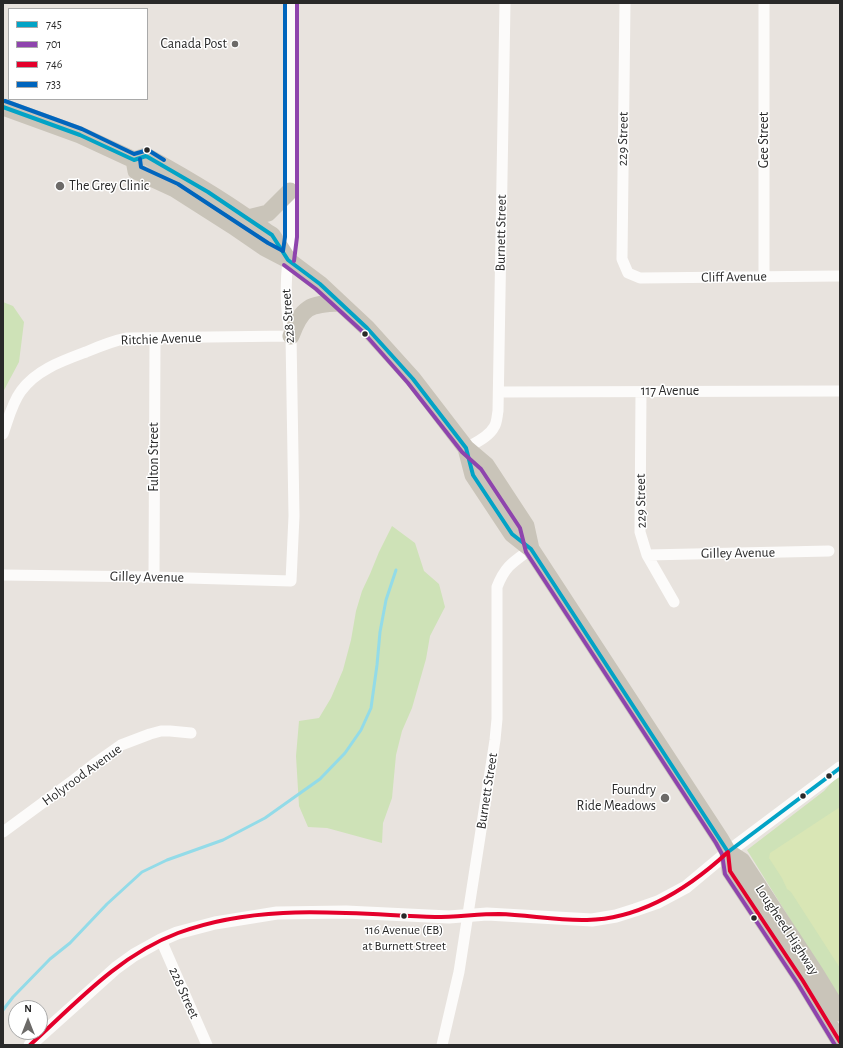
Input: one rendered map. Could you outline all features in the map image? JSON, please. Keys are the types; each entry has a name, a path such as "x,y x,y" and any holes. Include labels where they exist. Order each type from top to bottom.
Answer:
{"main road":[{"name":"Lougheed Highway","path":"3,107 92,140 134,160 146,156 203,188 272,235 288,260"},
{"name":"Lougheed Highway","path":"134,160 136,171 174,189 265,248 288,260 320,284 367,328 413,379 466,448 486,465 526,526 531,549 728,852 742,861 840,1013"},
{"path":"248,218 268,213 290,191"},
{"path":"291,336 297,320 308,308 319,304 339,303"},
{"name":"Lougheed Highway","path":"728,852 730,870 803,981 840,1042"}],"street":[{"name":"228 Street","path":"291,3 291,237 285,294 291,336 294,516 291,581"},
{"name":"Burnett Street","path":"466,448 481,440 493,429 498,411 504,3"},
{"name":"229 Street","path":"625,3 622,259 628,273"},
{"name":"Gee Street","path":"764,3 764,277"},
{"name":"Cliff Avenue","path":"628,273 640,278 840,276"},
{"name":"Ritchie Avenue","path":"3,434 20,392 31,380 44,370 64,360 114,340 127,338 291,336"},
{"name":"Fulton Street","path":"154,577 155,338"},
{"name":"117 Avenue","path":"499,392 840,391"},
{"name":"229 Street","path":"640,392 640,532 647,555 674,602"},
{"name":"Burnett Street","path":"442,1045 459,972 497,719 497,587 502,574 512,562 531,549"},
{"name":"Gilley Avenue","path":"647,555 829,551"},
{"name":"Gilley Avenue","path":"3,575 291,581"},
{"name":"Holyrood Avenue","path":"3,832 94,764 121,746 161,731 191,733"},
{"path":"30,1045 116,968 161,940 177,933 215,923 277,912 346,912 449,917 487,914 586,920 616,916 658,902 686,887 728,852 840,768"},
{"name":"228 Street","path":"161,940 207,1045"}],"green space":[{"path":"3,302 13,306 24,322 19,362 3,392"},
{"path":"392,526 415,543 424,571 439,584 445,607 430,636 426,659 412,708 402,731 396,755 392,798 383,823 382,843 327,828 308,827 299,806 296,756 299,721 319,718 331,698 343,670 362,591"},
{"path":"840,777 840,1000 747,850 824,791 834,780"},
{"path":"840,807 840,968 791,892 787,889 769,858 770,853"}],"waterway":[{"path":"3,1010 13,997 50,959 70,943 107,904 142,872 167,860 223,840 265,818 320,779 345,753 361,730 371,708 380,632 386,600 396,570"}],"transit line":[{"name":"733","path":"140,159 141,167 178,184 268,243 283,251 285,237 285,3"},
{"name":"701","path":"294,261 297,237 297,3"},
{"name":"733","path":"5,101 82,129 134,154 148,150 164,160"},
{"name":"745","path":"3,107 80,135 134,160 146,156 208,192 272,235 288,260 320,284 367,328 413,379 466,448 473,475 512,534 531,549 728,852"},
{"name":"701","path":"284,265 316,289 363,332 408,383 462,452 481,469 520,528 526,552 716,843 722,854 725,874 798,984 835,1045"},
{"name":"745","path":"728,852 840,768"},
{"name":"746","path":"728,852 730,871 803,981 840,1042"},
{"name":"746","path":"30,1045 81,997 117,967 136,954 157,942 178,933 209,923 241,917 305,912 435,917 499,914 576,920 607,918 646,908 664,899 697,878 728,852"}],"place":[{"name":"Canada Post","path":"235,44"},
{"name":"The Grey Clinic","path":"60,186"},
{"name":"Foundry Ride Meadows","path":"665,798"},
{"name":"116 Avenue (EB) at Burnett Street","path":"404,916"}]}
